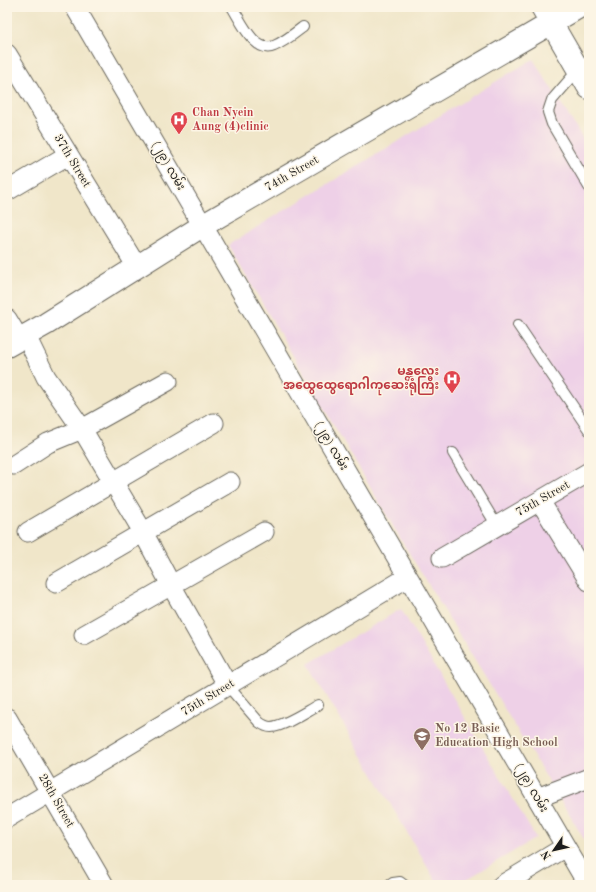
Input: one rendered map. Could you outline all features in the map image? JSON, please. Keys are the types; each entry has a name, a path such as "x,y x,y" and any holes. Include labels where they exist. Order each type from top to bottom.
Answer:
{"street":[{"name":"(၂၉) လမ်း","path":"74,7 588,885"},
{"name":"74th Street","path":"18,340 547,15 579,7"},
{"path":"547,15 584,79"},
{"name":"37th Street","path":"9,61 137,267"},
{"path":"7,191 68,154"},
{"path":"7,319 18,340 82,429 143,532 228,686"},
{"path":"14,465 48,443 82,429 168,382"},
{"path":"28,532 214,422"},
{"name":"75th Street","path":"442,558 589,472"},
{"path":"56,583 230,482"},
{"path":"540,501 589,581"},
{"path":"84,635 264,532"},
{"name":"75th Street","path":"7,818 408,577"},
{"name":"28th Street","path":"7,718 104,885"},
{"path":"537,798 589,778"},
{"path":"502,885 565,847"}],"lane":[{"path":"232,7 250,36 256,43 264,47 273,47 303,27"},
{"path":"584,79 552,100 548,112 552,124 589,187"},
{"path":"518,325 589,430"},
{"path":"453,453 497,526"},
{"path":"228,686 264,726 270,727 280,724 318,705"},
{"path":"390,885 400,882 404,885"}],"shaded area":[{"name":"မန္တလေး အထွေထွေရောဂါကုဆေးရုံကြီး","path":"533,59 589,148 589,847 403,543 228,245"},
{"name":"No 12 Basic Education High School","path":"401,609 536,838 457,885 438,885 308,664"}],"place":[{"name":"Chan Nyein Aung (4)clinic","path":"179,135"},
{"name":"မန္တလေး အထွေထွေရောဂါကုဆေးရုံကြီး","path":"452,394"},
{"name":"No 12 Basic Education High School","path":"422,751"}]}
